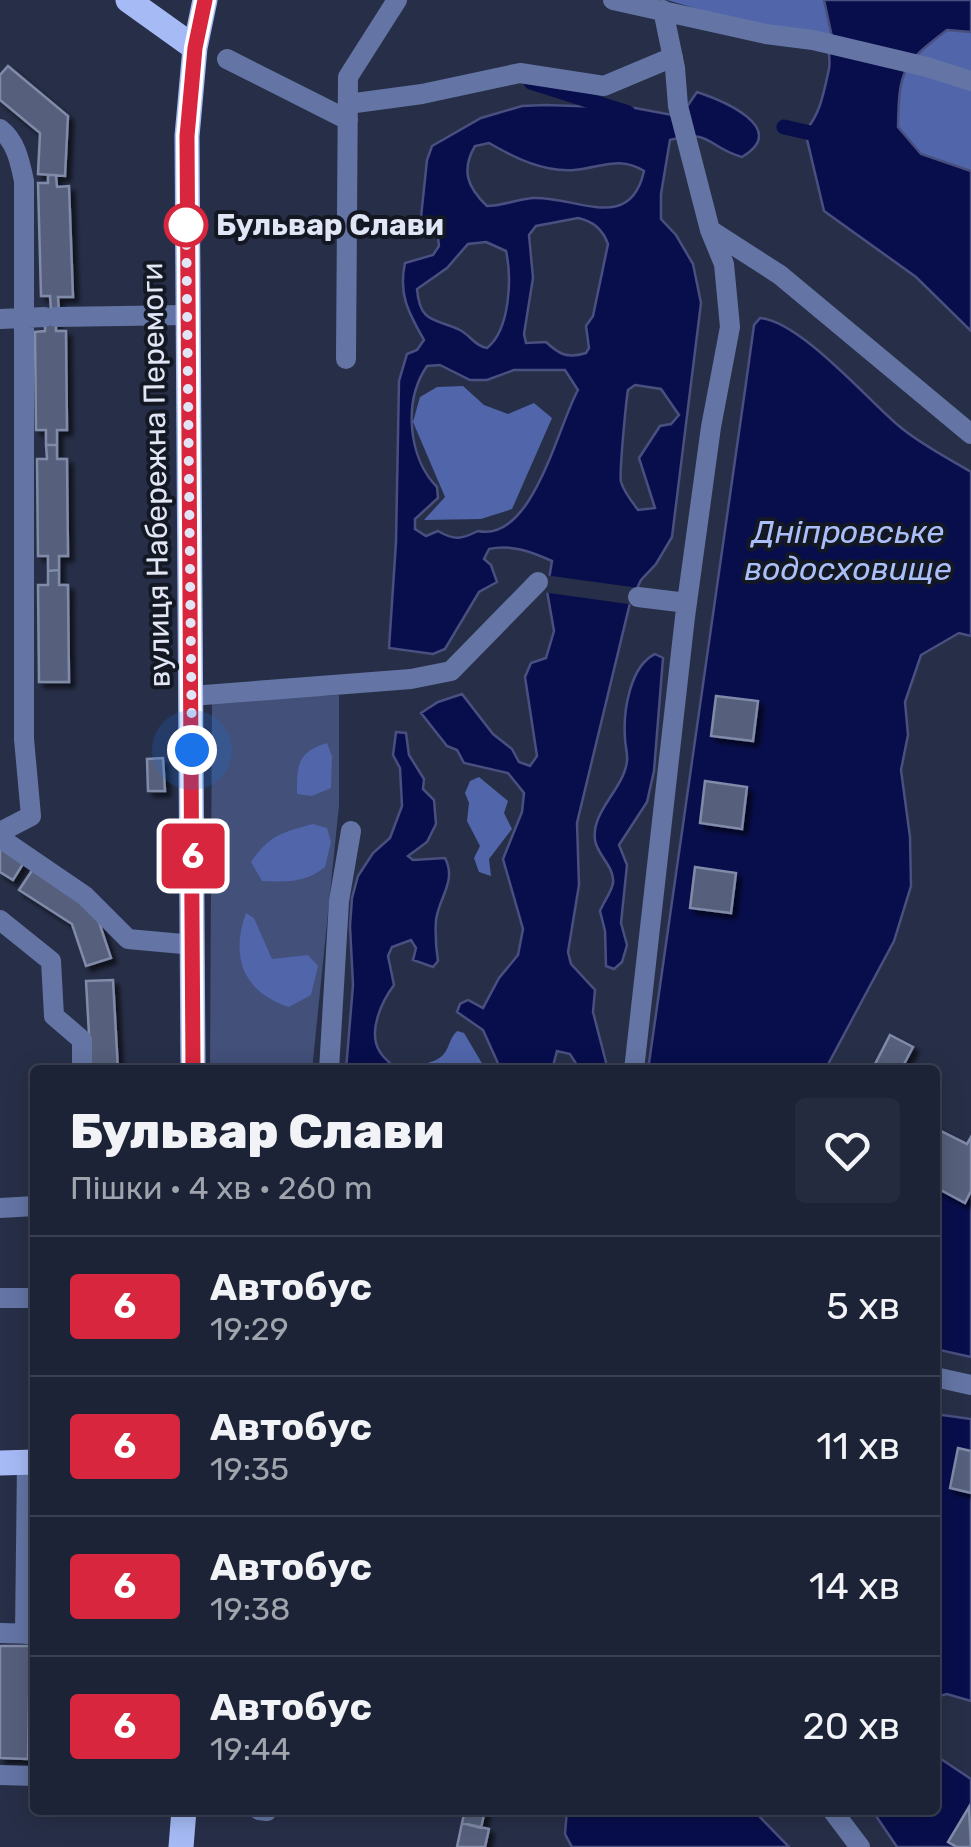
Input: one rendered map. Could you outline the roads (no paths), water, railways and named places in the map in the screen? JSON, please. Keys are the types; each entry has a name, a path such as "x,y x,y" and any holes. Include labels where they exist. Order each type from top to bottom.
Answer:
{"main road":[{"path":"128,0 195,48"},
{"name":"вулиця Набережна Перемоги","path":"193,1065 187,136 195,48 206,0"},
{"path":"0,1462 30,1462"},
{"path":"181,1847 184,1815"}],"street":[{"path":"346,359 348,76 397,0"},
{"path":"613,0 766,34 813,40 971,81"},
{"path":"635,1065 688,603 711,427 730,327 724,264 710,230 678,106 664,10"},
{"path":"228,58 348,112 520,73 604,86 673,57"},
{"path":"0,129 8,135 24,181 24,739 32,816 0,835 86,896 128,939 194,945"},
{"path":"710,230 780,275 971,434"},
{"path":"0,320 186,315"},
{"path":"191,696 412,679 451,672 538,582"},
{"path":"638,597 688,603"},
{"path":"328,1065 339,901 351,831"},
{"path":"0,920 51,961 54,1016 82,1040 82,1065"},
{"path":"0,1208 30,1206"},
{"path":"0,1298 30,1298"},
{"path":"940,1378 971,1384"},
{"path":"0,1633 30,1634"},
{"path":"0,1775 30,1776"},
{"path":"836,1815 860,1847"}],"water":[{"path":"824,0 971,0 971,32 947,30 921,51 906,70 898,127 921,154 971,171 971,331 916,277 824,211 805,131 818,110 829,69 832,37"},
{"path":"697,92 735,108 756,126 759,136 755,146 742,157 702,137 670,140 661,194 661,219 693,264 701,303 672,537 641,580 630,603 577,823 579,885 568,952 571,964 595,990 593,1012 607,1065 577,1065 570,1054 557,1051 553,1065 499,1065 483,1030 457,1012 460,1004 468,1000 483,1008 499,978 518,955 523,929 503,859 522,812 524,793 508,773 464,763 457,750 447,746 421,713 462,694 519,762 530,766 537,756 525,677 531,663 546,658 554,631 547,591 552,561 513,548 489,549 484,559 491,565 497,582 479,592 445,649 433,654 389,648 396,542 399,381 407,354 417,350 424,340 404,294 405,263 433,255 439,246 438,237 421,217 432,146 481,118 522,106 545,105 635,108 672,115 686,108","holes":["489,143 519,159 551,169 574,170 618,163 644,171 637,190 627,202 614,207 533,198 487,206 475,192 467,171 475,146","578,218 597,227 608,244 593,316 586,326 589,348 586,353 568,355 546,342 526,343 533,278 529,235 536,226","486,242 506,251 509,275 505,317 487,348 426,315 417,289 447,268 468,244","440,365 470,380 487,380 514,370 565,370 578,390 529,501 514,519 497,530 458,538 438,531 426,536 415,529 415,519 438,498 437,487 420,461 412,429 414,396 427,366","635,385 661,389 679,415 671,424 660,426 639,458 655,508 638,510 621,482 628,390"]},
{"name":"Дніпровське водосховище","path":"760,318 794,332 907,433 971,472 971,636 959,633 921,655 905,702 908,735 901,770 910,837 911,886 894,941 828,1065 649,1065 754,325"},
{"path":"655,654 663,658 654,771 647,802 619,845 627,865 621,923 627,945 622,962 614,969 606,966 600,911 613,877 596,845 595,829 625,771 625,715 630,690 639,668"},
{"path":"396,732 406,733 409,755 424,779 423,789 434,800 436,824 427,842 408,856 413,860 445,858 448,866 448,882 436,920 438,961 433,967 413,960 416,948 411,940 392,947 388,956 394,985 381,1008 375,1035 380,1052 392,1065 346,1065 353,985 352,898 358,876 373,853 390,838 402,806 400,768 393,755"},
{"path":"940,1130 967,1144 971,1137 971,1357 940,1350"},
{"path":"940,1415 971,1419 971,1701 940,1696"},
{"path":"940,1758 971,1779 971,1847 897,1847 875,1815 940,1815"},
{"path":"567,1815 758,1815 789,1847 572,1847 565,1834"}],"waterway":[{"path":"531,82 628,113"},
{"path":"784,127 824,136"}],"place":[{"name":"Бульвар Слави","path":"186,225"}]}
